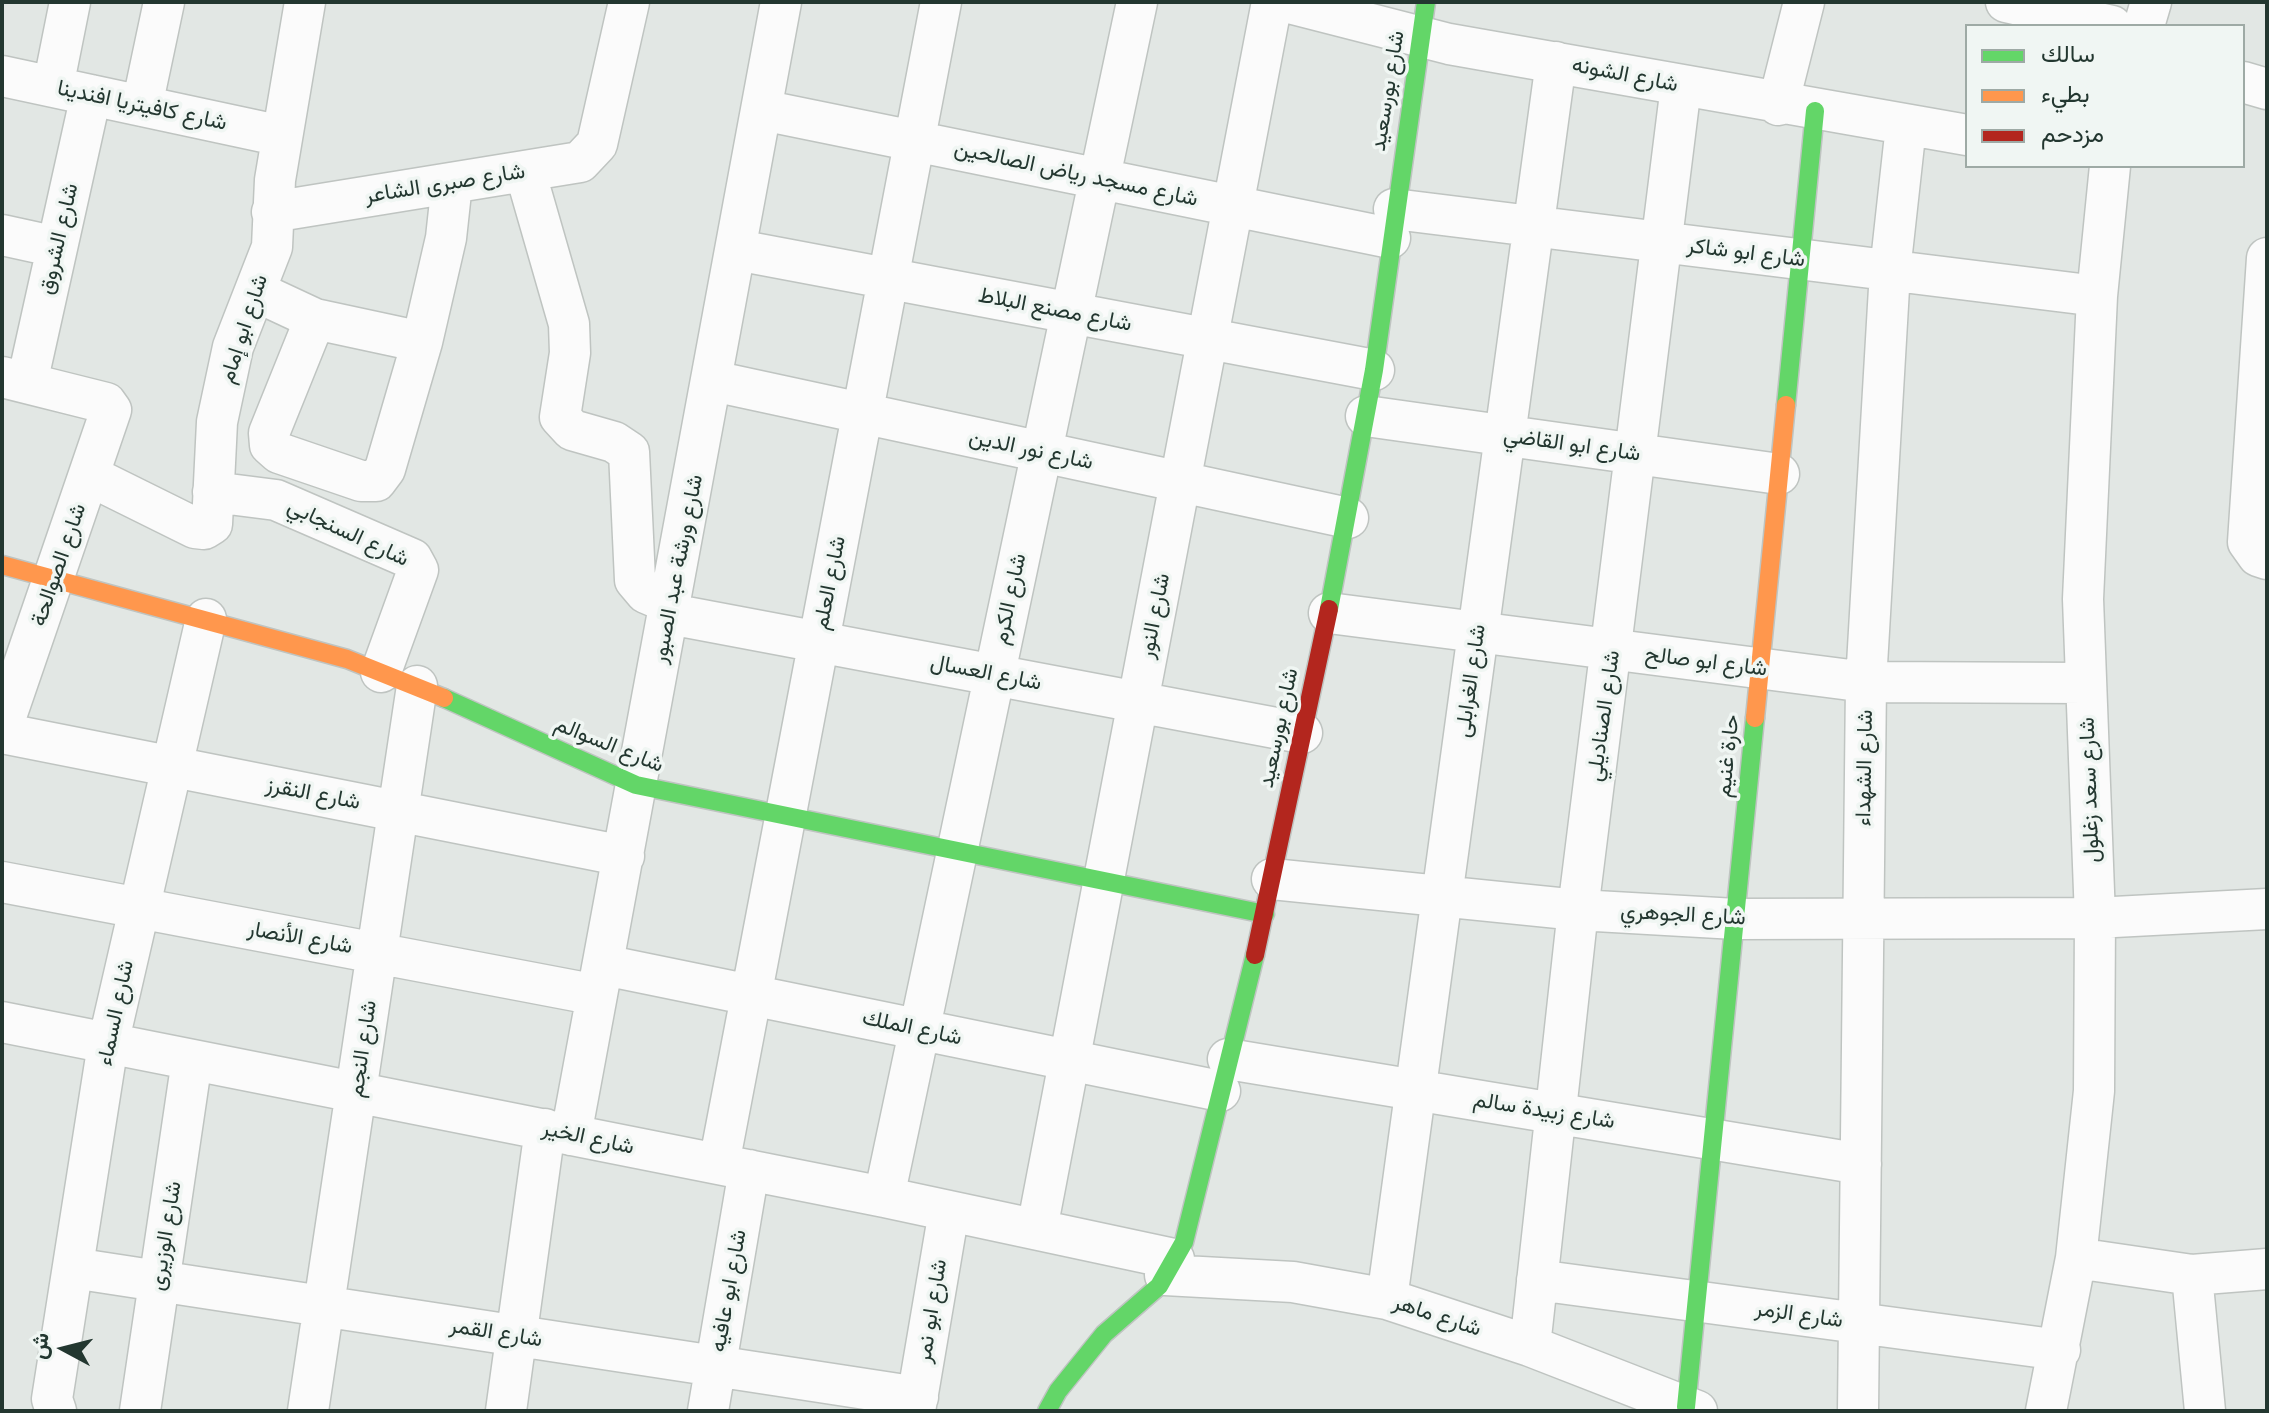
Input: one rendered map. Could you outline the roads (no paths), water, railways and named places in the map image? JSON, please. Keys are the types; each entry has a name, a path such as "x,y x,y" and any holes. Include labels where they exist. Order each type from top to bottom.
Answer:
{"street":[{"path":"53,87 70,2"},
{"path":"142,106 164,2"},
{"name":"شارع ابو إمام","path":"90,476 195,528 204,529 212,524 217,422 233,347 272,247 272,212 282,136 305,2"},
{"name":"شارع صبرى الشاعر","path":"272,212 580,162 597,144 629,2"},
{"name":"شارع ورشة عبد الصبور","path":"506,1411 516,1336 558,1132 601,980 781,2"},
{"name":"شارع العلم","path":"734,1167 751,995 941,2"},
{"name":"شارع الكرم","path":"884,1197 1137,2"},
{"name":"شارع النور","path":"1037,1229 1272,2"},
{"name":"شارع الشونه","path":"1285,2 1423,20 1556,62 1796,108 1965,135"},
{"path":"1796,108 1804,2"},
{"path":"2006,2 2103,24"},
{"path":"2145,24 2151,2"},
{"name":"شارع بورسعيد","path":"1047,1411 1058,1391 1104,1334 1159,1286 1184,1242 1268,897 1348,518 1374,370 1392,224 1423,20"},
{"name":"شارع الغرابلى","path":"1387,1299 1556,62"},
{"name":"شارع كافيتريا افندينا","path":"2,76 282,136"},
{"path":"2245,83 2267,89"},
{"name":"شارع الصناديلي","path":"1530,1346 1578,910 1613,650 1681,86"},
{"name":"شارع الشروق","path":"14,380 57,247 91,95"},
{"name":"حارة غنيم","path":"1692,1409 1698,1301 1800,259 1796,108"},
{"name":"شارع مسجد رياض الصالحين","path":"762,110 1233,206 1392,224"},
{"name":"شارع الشهداء","path":"1858,1411 1866,682 1890,271 1906,126"},
{"name":"شارع سعد زغلول","path":"2046,1411 2076,1258 2094,1091 2095,918 2083,599 2097,296 2110,168"},
{"name":"شارع العسال","path":"525,171 569,324 570,353 560,417 572,430 614,442 629,452 635,580 641,590 671,609 819,642 1302,733"},
{"path":"315,319 269,433 270,445 279,453 368,483 376,481 385,469 422,342 446,238 452,183"},
{"name":"شارع ابو شاكر","path":"1392,224 1533,227 2097,296"},
{"path":"2,235 57,247"},
{"name":"شارع مصنع البلاط","path":"737,250 1374,370"},
{"path":"2267,258 2248,542 2252,550 2267,559"},
{"path":"255,291 315,319 422,342"},
{"name":"شارع الصوالحة","path":"2,730 111,414 106,403 14,380"},
{"name":"شارع نور الدين","path":"713,381 1348,518"},
{"name":"شارع ابو القاضي","path":"1366,416 1779,474"},
{"name":"شارع السنجابي","path":"213,492 276,500 412,559 418,570 399,679"},
{"name":"شارع السوالم","path":"2,565 312,647 399,679 636,785 1104,882 1268,897"},
{"name":"شارع ابو صالح","path":"1329,613 1866,682 2085,683"},
{"name":"شارع السماء","path":"56,1411 52,1399 108,1044 206,619"},
{"name":"شارع النجم","path":"308,1411 399,811 399,679"},
{"name":"شارع النقرز","path":"2,730 172,767 624,856"},
{"name":"شارع الأنصار","path":"2,882 377,953 601,980"},
{"name":"شارع الجوهري","path":"1268,897 1442,895 1578,910 1736,919 1863,921 2095,918 2267,909"},
{"name":"شارع الملك","path":"601,980 751,995 1070,1060 1224,1075"},
{"name":"شارع الخير","path":"2,1022 1037,1229 1169,1267"},
{"name":"شارع الوزيرى","path":"140,1411 192,1060"},
{"name":"شارع زبيدة سالم","path":"1224,1075 1416,1090 1861,1164"},
{"name":"شارع ابو عافيه","path":"708,1411 716,1366 734,1167"},
{"name":"شارع ابو نمر","path":"916,1404 949,1211"},
{"path":"2076,1258 2192,1275 2267,1269"},
{"name":"شارع ماهر","path":"1169,1267 1293,1282 1387,1299 1530,1346 1692,1409"},
{"name":"شارع القمر","path":"73,1268 716,1366 916,1404"},
{"path":"2192,1275 2205,1411"},
{"name":"شارع الزمر","path":"1537,1280 2060,1350"}]}
